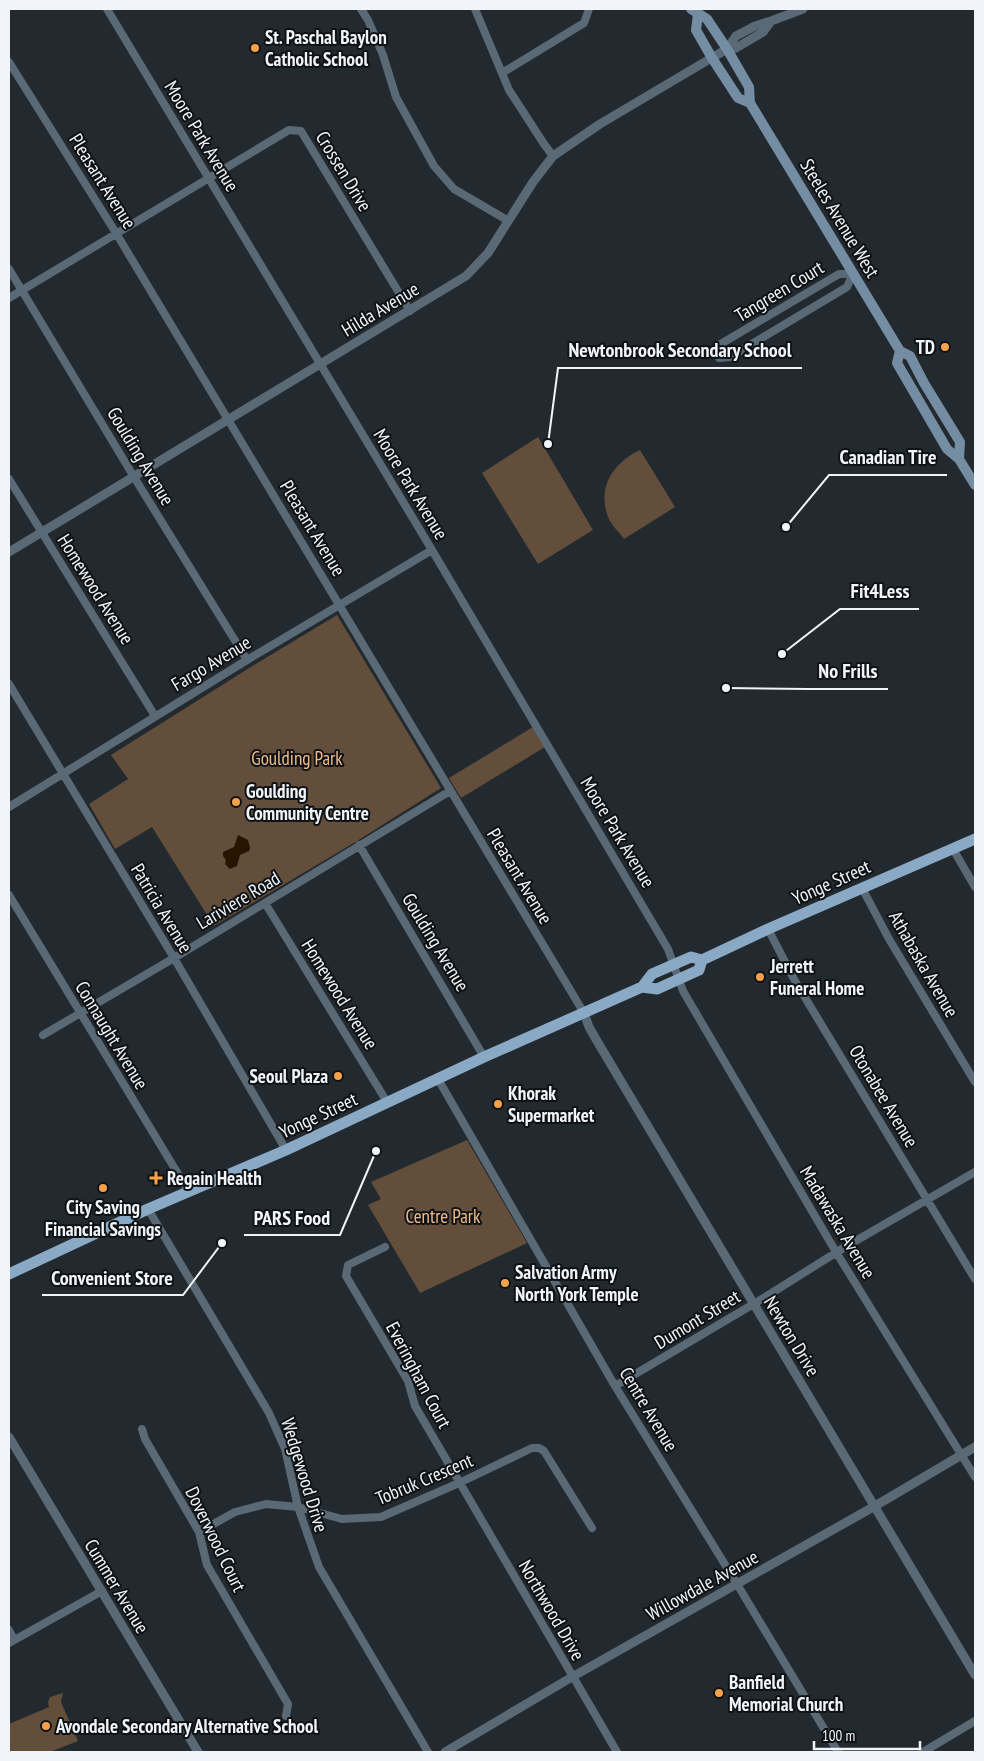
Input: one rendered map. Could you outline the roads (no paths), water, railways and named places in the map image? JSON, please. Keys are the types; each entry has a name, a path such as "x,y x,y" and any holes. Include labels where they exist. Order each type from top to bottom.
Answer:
{"main road":[{"name":"Steeles Avenue West","path":"694,12 707,19 727,49 749,87 750,103 900,351 910,356 929,392 960,442 959,458"},
{"name":"Steeles Avenue West","path":"694,12 696,30 712,58 738,98 750,103"},
{"name":"Steeles Avenue West","path":"900,351 897,363 946,449 959,458 975,486"},
{"path":"918,399 929,392"},
{"name":"Yonge Street","path":"642,988 652,974 691,957 702,960 768,929 975,839"},
{"name":"Yonge Street","path":"9,1274 148,1209 286,1150 484,1056 642,988 657,989 699,970 702,960"}],"street":[{"name":"Moore Park Avenue","path":"107,9 432,550 668,948 678,979"},
{"path":"361,9 368,20 383,55 396,97 434,166 454,189 507,220"},
{"path":"475,9 509,90 553,156"},
{"path":"502,73 584,23 589,9"},
{"name":"Hilda Avenue","path":"9,552 466,276 488,254 507,220 553,156 600,124 727,49 736,36 759,24 803,9"},
{"name":"Pleasant Avenue","path":"9,62 116,233 584,1013"},
{"name":"Crossen Drive","path":"9,298 289,130 301,131 410,311"},
{"name":"Goulding Avenue","path":"9,269 247,660"},
{"name":"Tangreen Court","path":"839,274 853,274 847,287 730,357 719,358 715,352 719,345 839,274"},
{"name":"Tangreen Court","path":"731,338 738,352"},
{"name":"Homewood Avenue","path":"9,478 155,716"},
{"name":"Fargo Avenue","path":"9,807 247,660 432,550"},
{"name":"Patricia Avenue","path":"9,684 174,958 286,1150"},
{"name":"Lariviere Road","path":"43,1035 450,791"},
{"name":"Goulding Avenue","path":"359,845 484,1056"},
{"path":"953,849 975,887"},
{"name":"Athabaska Avenue","path":"862,888 889,939 975,1082"},
{"name":"Connaught Avenue","path":"9,895 189,1192"},
{"name":"Homewood Avenue","path":"265,903 387,1102"},
{"name":"Otonabee Avenue","path":"768,929 794,981 975,1279"},
{"name":"Madawaska Avenue","path":"678,979 686,996 836,1252 975,1477"},
{"name":"Newton Drive","path":"584,1013 598,1043 975,1675"},
{"name":"Centre Avenue","path":"438,1079 615,1386 838,1752"},
{"name":"Dumont Street","path":"615,1386 754,1304 836,1252 975,1172"},
{"name":"Wedgewood Drive","path":"148,1209 269,1413 285,1450 298,1507 319,1567 428,1752"},
{"name":"Everingham Court","path":"385,1247 348,1265 346,1276 408,1381 415,1406 459,1483"},
{"name":"Doverwood Court","path":"142,1429 145,1439 199,1532 207,1565 288,1704 286,1716"},
{"name":"Cummer Avenue","path":"9,1437 198,1752"},
{"name":"Willowdale Avenue","path":"445,1752 572,1676 875,1506 975,1447"},
{"name":"Tobruk Crescent","path":"199,1532 235,1512 266,1504 298,1507 342,1519 381,1517 532,1448 539,1448 544,1451 592,1528"},
{"name":"Northwood Drive","path":"459,1483 617,1752"},
{"path":"9,1630 12,1641 102,1591"},
{"path":"923,1752 975,1721"}],"place":[{"name":"St. Paschal Baylon Catholic School","path":"255,48"},
{"name":"TD","path":"945,347"},
{"name":"Newtonbrook Secondary School","path":"548,444"},
{"name":"Canadian Tire","path":"786,527"},
{"name":"Fit4Less","path":"782,654"},
{"name":"No Frills","path":"726,688"},
{"name":"Goulding Community Centre","path":"236,802"},
{"name":"Jerrett Funeral Home","path":"760,977"},
{"name":"Seoul Plaza","path":"338,1076"},
{"name":"Khorak Supermarket","path":"498,1104"},
{"name":"PARS Food","path":"376,1151"},
{"name":"Regain Health","path":"156,1178"},
{"name":"City Saving Financial Savings","path":"103,1188"},
{"name":"Convenient Store","path":"222,1243"},
{"name":"Salvation Army North York Temple","path":"505,1283"},
{"name":"Banfield Memorial Church","path":"719,1693"},
{"name":"Avondale Secondary Alternative School","path":"46,1726"}],"park label":[{"name":"Goulding Park","path":"297,758"},
{"name":"Centre Park","path":"443,1216"}]}
